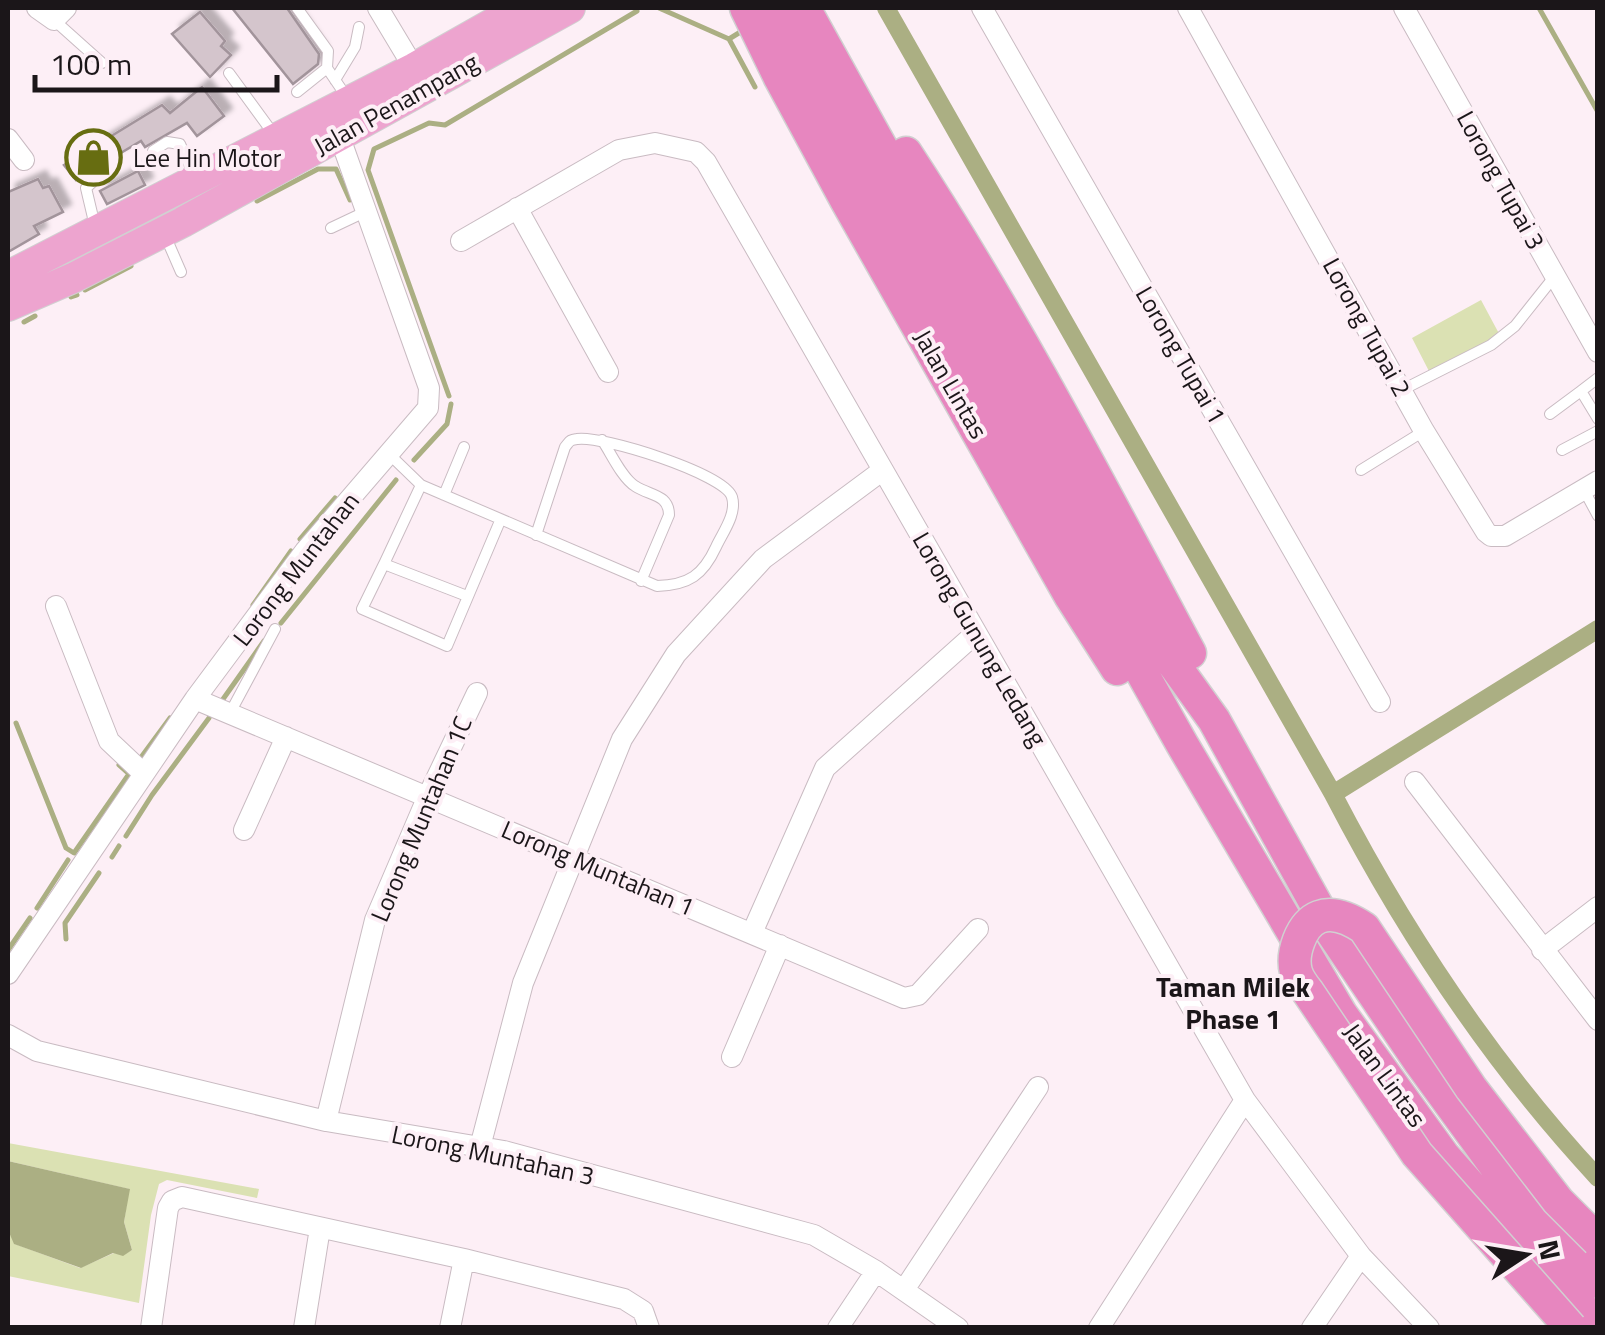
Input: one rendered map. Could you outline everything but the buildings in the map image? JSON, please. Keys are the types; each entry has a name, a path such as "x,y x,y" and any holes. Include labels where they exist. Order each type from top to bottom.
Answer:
{"highway":[{"name":"Jalan Lintas","path":"804,8 1070,488 1165,652 1214,720 1331,931 1396,1029 1532,1215 1598,1282"},
{"name":"Jalan Lintas","path":"819,8 849,66 946,214 1090,465 1195,661 1214,720"},
{"name":"Jalan Lintas","path":"749,9 780,78 1071,597 1132,691 1182,744"},
{"name":"Jalan Lintas","path":"749,9 1049,510 1274,904 1363,1046 1443,1156 1557,1284 1598,1324"},
{"path":"1571,1328 1417,1154 1308,992 1296,972 1296,946 1319,917 1338,916 1364,928 1471,1088 1558,1200 1598,1241"}],"main road":[{"name":"Jalan Penampang","path":"8,276 276,137 343,91 414,68 520,8"},
{"name":"Jalan Penampang","path":"8,306 164,232 570,8"}],"street":[{"path":"378,8 414,68"},
{"name":"Lorong Tupai 1","path":"982,8 1380,702"},
{"name":"Lorong Tupai 2","path":"1188,8 1424,431 1465,501 1491,536 1505,536 1594,498"},
{"name":"Lorong Tupai 3","path":"1404,8 1598,352"},
{"name":"Lorong Muntahan","path":"8,974 195,700 304,551 428,408 429,388 339,135"},
{"path":"8,139 24,160"},
{"name":"Lorong Gunung Ledang","path":"461,240 630,147 656,143 696,152 706,162 1245,1100 1362,1256 1429,1328"},
{"path":"517,208 608,372"},
{"path":"480,1147 522,982 622,739 676,654 764,559 883,470"},
{"path":"56,606 109,741 144,774"},
{"path":"752,933 825,768 976,633"},
{"name":"Lorong Muntahan 1C","path":"326,1121 375,920 477,693"},
{"name":"Lorong Muntahan 1","path":"195,700 912,999 978,929"},
{"path":"244,830 286,737"},
{"path":"1415,782 1598,1020"},
{"path":"1542,950 1598,907"},
{"path":"732,1057 780,945"},
{"name":"Lorong Muntahan 3","path":"8,1035 38,1051 326,1121 480,1147 814,1235 876,1271 958,1328"},
{"path":"904,1290 1038,1087"},
{"path":"1099,1328 1245,1100"},
{"path":"151,1328 168,1208 175,1198 182,1197 464,1259 624,1300 646,1319"},
{"path":"304,1328 320,1228"},
{"path":"1312,1328 1362,1256"},
{"path":"450,1328 464,1259"},
{"path":"838,1328 876,1271"}],"lane":[{"path":"297,8 328,51 327,68 343,91"},
{"path":"52,12 102,63"},
{"path":"343,91 359,28"},
{"path":"297,92 327,68"},
{"path":"229,73 276,137"},
{"path":"153,151 167,142 180,144 196,178"},
{"path":"96,232 86,188 111,164"},
{"path":"331,228 368,210"},
{"path":"164,232 181,272"},
{"path":"1402,390 1490,346 1515,326 1555,276"},
{"path":"1550,414 1598,378"},
{"path":"1580,391 1598,419"},
{"path":"1361,470 1424,431"},
{"path":"1562,450 1598,431"},
{"path":"390,454 421,486 444,495 500,521 641,581 657,586 673,586 707,567 733,511 732,496 720,482 602,440 579,438 565,447 536,536"},
{"path":"602,440 629,482 662,498 669,507 641,581"},
{"path":"444,495 464,447"},
{"path":"421,486 362,609 447,646 500,521"},
{"path":"384,564 467,596"},
{"path":"230,714 274,629"}],"shaded area":[{"path":"1481,300 1503,341 1433,379 1412,338"},
{"path":"8,1143 259,1189 257,1198 167,1180 159,1184 139,1303 8,1276 8,1230 15,1244 80,1268 114,1253 123,1255 132,1250 124,1222 129,1189 8,1161"},
{"path":"8,1161 130,1189 124,1222 132,1250 123,1256 113,1253 81,1268 14,1244 8,1230"}],"waterway":[{"path":"659,8 729,39 742,31"},
{"path":"886,8 1389,896 1486,1043 1598,1178"},
{"path":"1539,8 1598,112"},
{"path":"449,396 368,170 374,149 429,123 445,125 637,11"},
{"path":"729,39 755,87"},
{"path":"257,201 318,169 336,169 350,200"},
{"path":"85,290 131,266"},
{"path":"71,297 77,295"},
{"path":"24,322 35,316"},
{"path":"414,460 447,424 451,404"},
{"path":"281,623 396,480"},
{"path":"300,539 335,498"},
{"path":"253,605 291,551"},
{"path":"1333,794 1598,629"},
{"path":"221,702 264,641"},
{"path":"142,756 170,718"},
{"path":"126,836 209,718"},
{"path":"16,723 66,848 74,853 129,774 119,765"},
{"path":"112,857 119,846"},
{"path":"37,908 68,860"},
{"path":"66,939 65,923 99,873"},
{"path":"8,950 30,918"}],"place":[{"name":"Lee Hin Motor","path":"94,158"}],"district":[{"name":"Taman Milek Phase 1","path":"1233,1003"}]}
